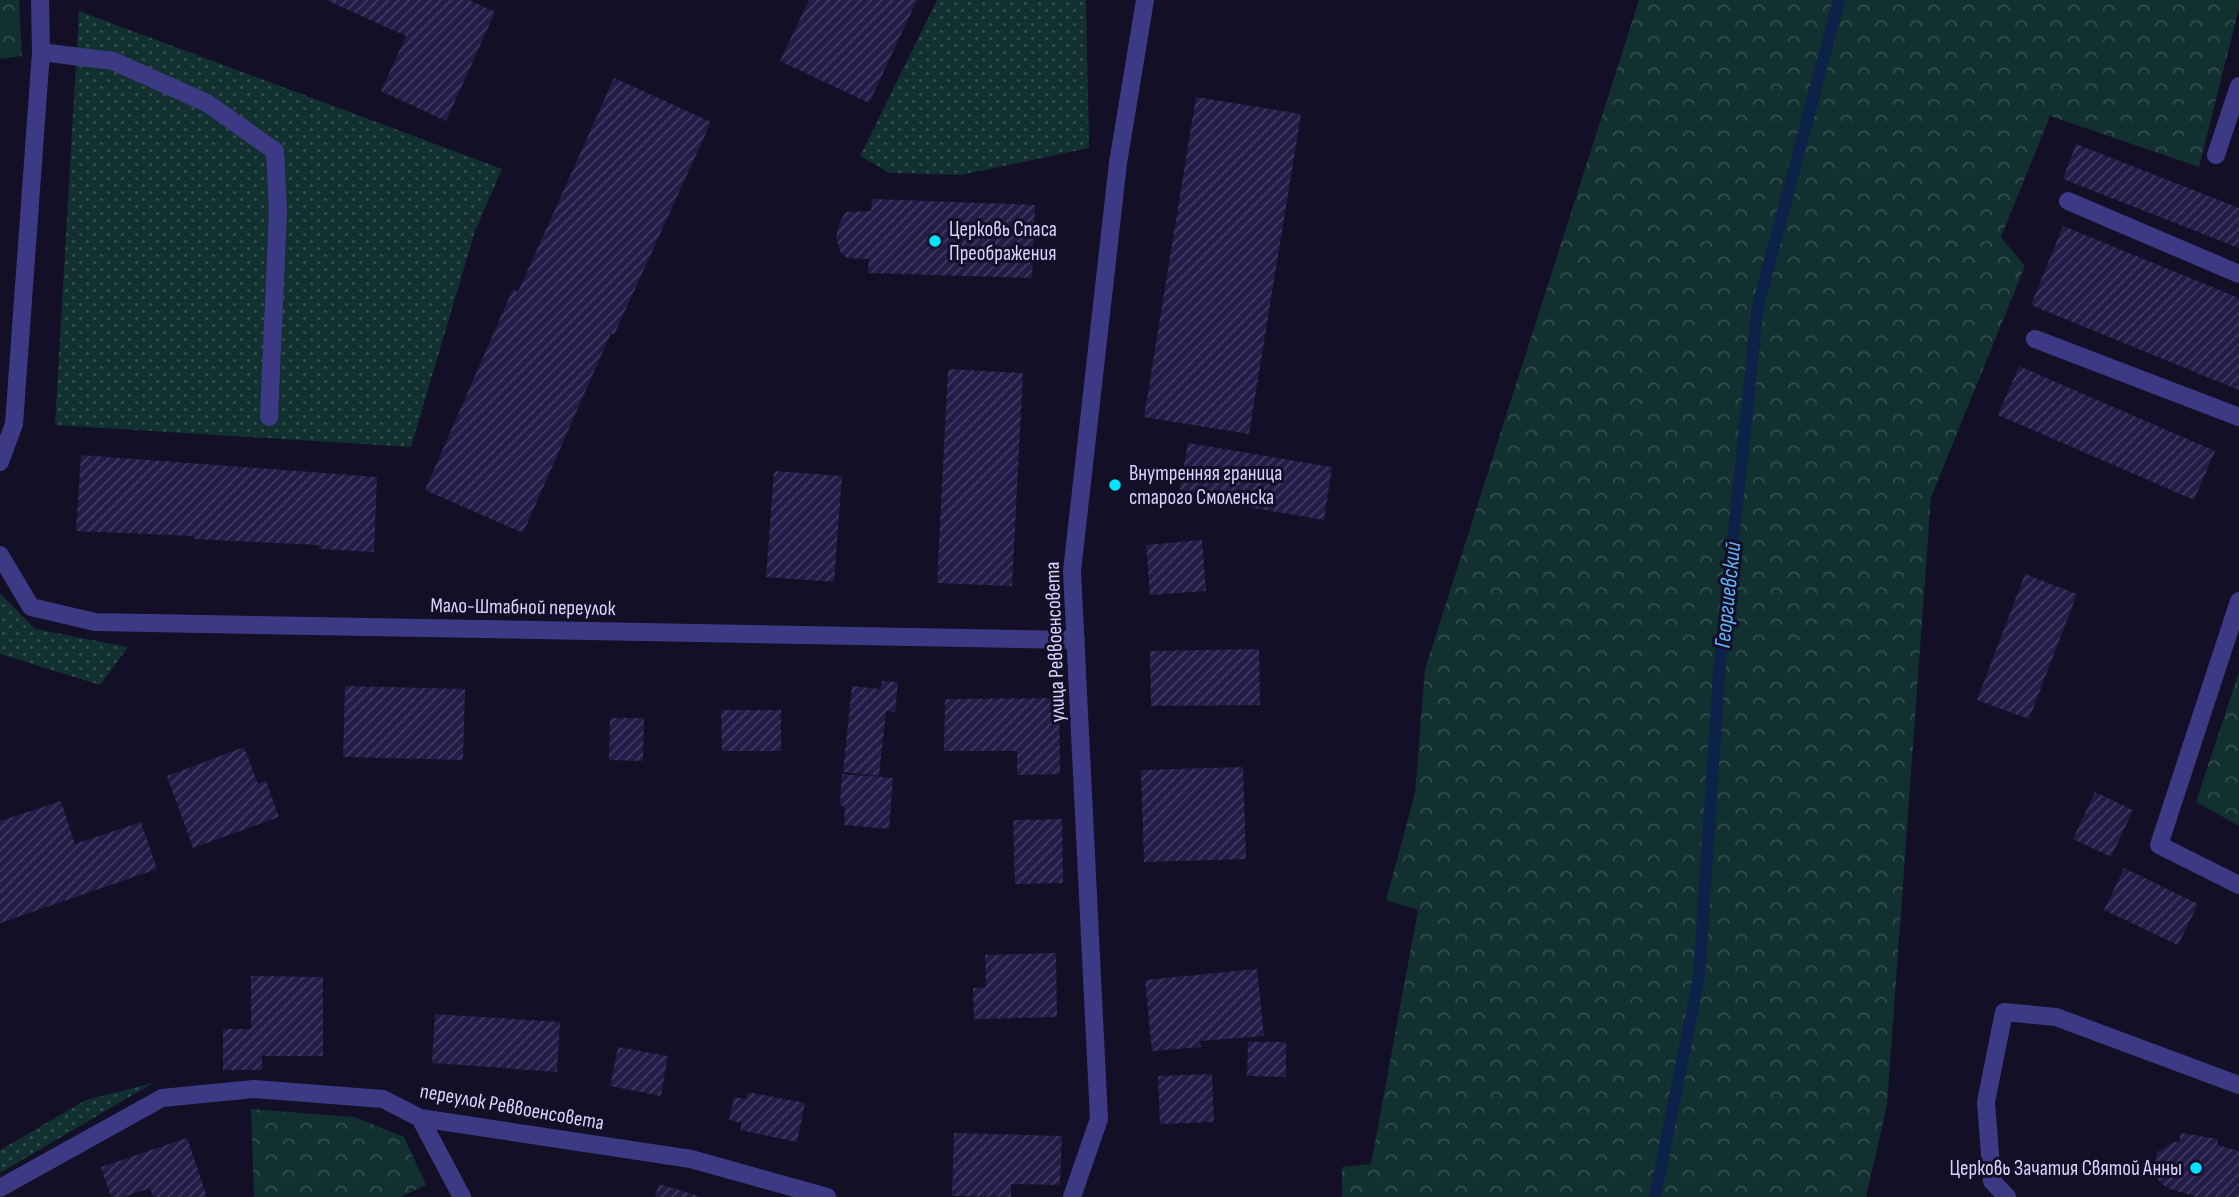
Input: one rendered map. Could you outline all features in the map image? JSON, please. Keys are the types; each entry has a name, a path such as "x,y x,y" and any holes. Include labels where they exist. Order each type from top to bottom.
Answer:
{"street":[{"path":"0,462 14,424 41,52 40,0"},
{"name":"улица Реввоенсовета","path":"1072,1197 1100,1119 1072,571 1118,163 1145,0"},
{"path":"41,52 113,61 207,103 275,151 278,211 269,417"},
{"path":"2216,155 2239,86"},
{"path":"2068,201 2239,274"},
{"path":"2035,339 2239,417"},
{"name":"Мало-Штабной переулок","path":"0,555 31,607 95,622 1076,639"},
{"path":"2239,601 2159,845 2239,885"},
{"path":"2007,1197 1992,1181 1986,1102 2004,1013 2056,1017 2239,1085"},
{"name":"переулок Реввоенсовета","path":"0,1188 162,1098 254,1089 383,1099 420,1118 691,1160 827,1197"},
{"path":"420,1118 462,1197"}],"green space":[{"path":"0,0 19,0 22,56 0,59"},
{"path":"937,0 1086,0 1089,148 961,175 890,173 860,156"},
{"path":"1639,0 2239,0 2239,8 2199,167 2050,116 2001,237 2025,266 1931,497 1887,1105 1866,1197 1342,1197 1342,1167 1371,1164 1418,910 1386,900 1415,793 1425,669"},
{"path":"79,11 502,169 475,231 411,447 55,425"},
{"path":"0,593 35,629 128,647 100,685 0,654"},
{"path":"2239,672 2239,826 2196,802"},
{"path":"153,1083 0,1173 0,1150 86,1100"},
{"path":"251,1109 354,1117 404,1137 426,1185 400,1197 254,1197"}],"building":[{"path":"326,0 469,0 495,12 446,121 381,91 406,36"},
{"path":"809,0 917,0 869,103 780,61"},
{"path":"614,78 711,122 614,335 611,333 523,533 425,490 513,289 518,292"},
{"path":"1196,97 1301,114 1249,434 1144,417"},
{"path":"2076,144 2239,208 2239,248 2063,179"},
{"name":"Церковь Спаса Преображения","path":"872,199 1035,205 1032,278 868,273 869,259 847,258 841,253 836,238 839,224 846,212 871,211"},
{"path":"2063,226 2239,298 2239,390 2031,305"},
{"path":"2019,366 2215,451 2194,500 1998,415"},
{"path":"948,369 1023,373 1012,586 937,583"},
{"path":"1188,443 1332,467 1324,520 1179,495"},
{"path":"81,455 377,477 374,552 319,549 319,545 194,539 194,536 76,531"},
{"path":"774,471 842,476 834,582 766,577"},
{"path":"1202,540 1206,591 1150,595 1146,545"},
{"path":"2025,574 2077,594 2029,719 1977,700"},
{"path":"1259,649 1260,705 1151,706 1150,651"},
{"path":"882,681 898,682 895,712 886,711 879,776 843,772 852,686 881,689"},
{"path":"345,686 465,689 463,760 343,757"},
{"path":"1059,698 1060,774 1017,775 1017,751 944,751 945,699"},
{"path":"721,710 781,710 781,751 722,751"},
{"path":"610,718 644,718 643,761 609,760"},
{"path":"244,747 258,784 266,781 279,817 193,848 167,776"},
{"path":"1243,767 1246,859 1144,862 1141,770"},
{"path":"842,774 893,778 889,829 844,825 845,806 840,805"},
{"path":"2095,792 2133,810 2111,857 2073,839"},
{"path":"61,801 75,844 141,822 157,869 0,923 0,821"},
{"path":"1062,819 1063,883 1015,884 1013,820"},
{"path":"2124,868 2198,904 2178,945 2104,910"},
{"path":"1056,953 1057,1017 974,1019 973,988 986,987 985,955"},
{"path":"1257,969 1264,1036 1200,1041 1201,1047 1152,1051 1145,980"},
{"path":"251,976 323,977 323,1056 262,1056 262,1070 223,1070 223,1029 251,1029"},
{"path":"435,1014 560,1022 557,1072 432,1063"},
{"path":"1248,1042 1286,1042 1286,1077 1247,1076"},
{"path":"618,1047 668,1056 661,1096 610,1086"},
{"path":"1212,1074 1214,1122 1160,1124 1158,1076"},
{"path":"748,1092 805,1103 797,1142 740,1130 742,1123 729,1120 734,1097 746,1099"},
{"path":"954,1133 1062,1136 1060,1185 1011,1184 1011,1197 952,1196"},
{"name":"Церковь Зачатия Святой Анны","path":"2181,1133 2218,1139 2217,1145 2239,1151 2239,1197 2197,1197 2167,1188 2160,1182 2153,1173 2157,1152 2179,1142"},
{"path":"187,1138 207,1197 153,1197 150,1188 124,1197 111,1197 101,1167"},
{"path":"659,1184 699,1196 699,1197 655,1197"}],"waterway":[{"name":"Георгиевский","path":"1655,1197 1699,977 1719,674 1758,306 1839,0"}],"place":[{"name":"Церковь Спаса Преображения","path":"935,241"},
{"name":"Внутренняя граница старого Смоленска","path":"1115,485"},
{"name":"Церковь Зачатия Святой Анны","path":"2196,1168"}]}
